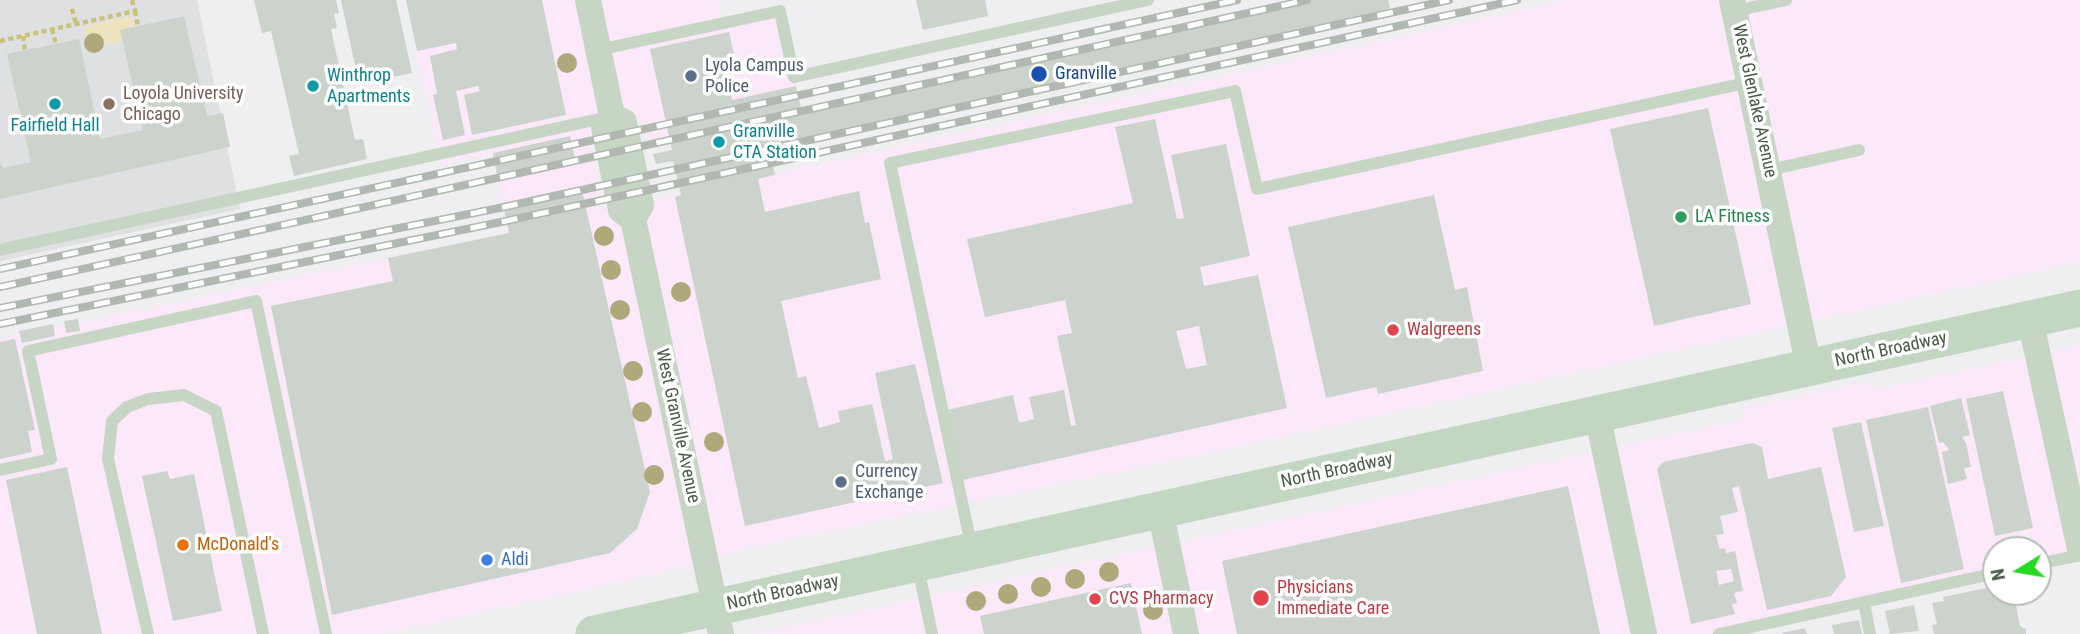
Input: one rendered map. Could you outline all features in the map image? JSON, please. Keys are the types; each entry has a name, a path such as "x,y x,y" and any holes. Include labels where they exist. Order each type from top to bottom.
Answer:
{"main road":[{"name":"North Broadway","path":"594,634 719,621 917,564 972,551 2080,308"}],"street":[{"name":"West Granville Avenue","path":"588,0 612,116 624,122 641,205 633,219 719,621"},
{"name":"West Glenlake Avenue","path":"1733,6 1809,368"},
{"path":"2030,319 2080,549"},
{"path":"1597,414 1644,634"},
{"path":"1160,510 1186,634"}],"lane":[{"path":"598,50 780,11 794,78 1148,0"},
{"path":"1733,6 1786,0"},
{"path":"972,551 890,163 1235,91 1257,189 1750,82"},
{"path":"0,250 612,116"},
{"path":"1769,170 1859,150"},
{"path":"0,470 51,459 28,351 256,301 326,634"},
{"path":"148,634 108,459 112,421 127,407 148,399 184,395 216,411 263,634"},
{"path":"2052,561 2080,555"},
{"path":"917,564 932,634"},
{"path":"1719,634 1982,576"},
{"path":"1864,602 1870,634"}],"path":[{"path":"132,0 138,26"},
{"path":"72,9 76,24"},
{"path":"0,41 135,11"},
{"path":"52,29 56,44"},
{"path":"23,36 25,51"}],"shaded area":[{"name":"Loyola University Chicago","path":"0,0 197,0 240,209 0,261"},
{"path":"406,0 718,0 723,23 780,11 796,86 732,100 737,122 649,141 644,120 587,133 603,212 1569,0 2080,0 2080,262 1191,457 744,549 667,572 382,634 0,634 0,339 20,334 22,343 55,336 54,327 64,325 66,333 80,330 79,323 508,233 493,153 441,164"},
{"path":"132,16 134,27 121,30 123,41 88,48 84,27"},
{"path":"2080,345 2080,555 2052,562 2052,536 1982,536 1982,577 1723,634 756,634 1742,420 1746,408 1866,382 1875,390"}],"building":[{"name":"Winthrop Apartments","path":"254,0 336,0 339,13 334,14 337,28 331,29 355,140 363,139 367,159 294,176 289,156 299,154 271,31 262,33"},
{"path":"341,0 396,0 412,73 359,84"},
{"path":"406,0 542,0 566,115 472,135 464,95 480,91 478,86 456,91 465,135 443,140 433,95 437,94 430,56 457,49 456,43 417,51"},
{"path":"916,0 985,0 988,16 923,30"},
{"path":"1299,0 1388,0 1391,14 770,150 775,175 758,179 765,212 859,191 865,223 869,222 881,279 781,301 798,378 806,376 819,428 840,422 838,411 872,404 885,461 893,459 875,373 915,364 943,483 745,526 675,197 681,195 673,161 656,164 653,154 672,150 650,49 729,32 734,55 723,58 732,100 796,86 801,108"},
{"name":"Fairfield Hall","path":"184,16 207,116 223,113 230,147 0,199 0,162 3,168 31,162 7,54 79,39 100,139 143,130 120,30"},
{"name":"LA Fitness","path":"1708,108 1751,304 1654,326 1610,129"},
{"path":"1155,119 1177,219 1184,218 1171,155 1226,144 1250,256 1200,267 1204,286 1258,275 1287,408 963,480 947,410 1013,395 1019,423 1034,419 1029,397 1064,390 1071,426 1076,425 1057,336 1072,333 1065,300 985,317 967,239 1133,203 1115,127","holes":["1199,326 1207,365 1186,369 1176,331"]},
{"path":"570,136 576,164 498,181 493,153"},
{"path":"581,186 650,492 637,529 610,553 332,615 271,306 393,281 388,258 509,233 503,203"},
{"name":"Walgreens","path":"1434,195 1455,290 1467,287 1483,371 1378,394 1376,387 1326,398 1288,227"},
{"path":"78,319 80,331 66,333 64,321"},
{"path":"53,324 55,336 22,343 19,331"},
{"path":"15,339 35,430 28,431 32,452 0,459 0,342"},
{"path":"2003,391 2033,528 1995,536 1966,399"},
{"path":"1961,398 1970,435 1962,437 1966,443 1971,467 1964,468 1967,479 1948,484 1942,452 1949,450 1943,442 1939,443 1930,406"},
{"path":"1928,407 1964,569 1901,583 1866,420"},
{"path":"1861,422 1884,526 1854,532 1832,428"},
{"path":"1752,443 1762,447 1768,479 1821,467 1846,577 1831,596 1767,610 1739,486 1732,488 1738,512 1720,516 1724,534 1716,535 1720,549 1725,548 1726,553 1735,551 1743,591 1734,593 1737,603 1732,604 1735,614 1691,624 1657,469 1663,462","holes":["1731,569 1734,581 1719,585 1716,571"]},
{"path":"67,467 102,634 37,634 6,480"},
{"name":"McDonald's","path":"167,471 170,479 194,474 222,611 173,621 142,476"},
{"path":"1568,486 1600,634 1237,634 1222,561"},
{"name":"CVS Pharmacy","path":"1131,583 1142,634 984,634 980,616"},
{"path":"1982,589 1982,606 2016,606 2020,626 2026,629 2026,634 1934,634 1932,625 1937,624 1932,603 1944,601 1943,597"},
{"path":"1914,605 1919,631 1890,634 1885,611"},
{"path":"1859,620 1862,634 1834,634 1832,625"},
{"path":"1805,628 1807,634 1782,634 1782,633"}],"railway":[{"path":"0,269 1237,0"},
{"path":"0,287 1307,0"},
{"path":"0,308 504,207 1449,0"},
{"path":"0,324 506,221 1517,0"}],"place":[{"name":"Granville","path":"1039,74"},
{"name":"Lyola Campus Police","path":"691,76"},
{"name":"Winthrop Apartments","path":"313,86"},
{"name":"Fairfield Hall","path":"55,104"},
{"name":"Loyola University Chicago","path":"109,104"},
{"name":"Granville CTA Station","path":"719,142"},
{"name":"LA Fitness","path":"1681,217"},
{"name":"Walgreens","path":"1393,330"},
{"name":"Currency Exchange","path":"841,482"},
{"name":"McDonald's","path":"183,545"},
{"name":"Aldi","path":"487,560"},
{"name":"Physicians Immediate Care","path":"1261,598"},
{"name":"CVS Pharmacy","path":"1095,599"}]}
